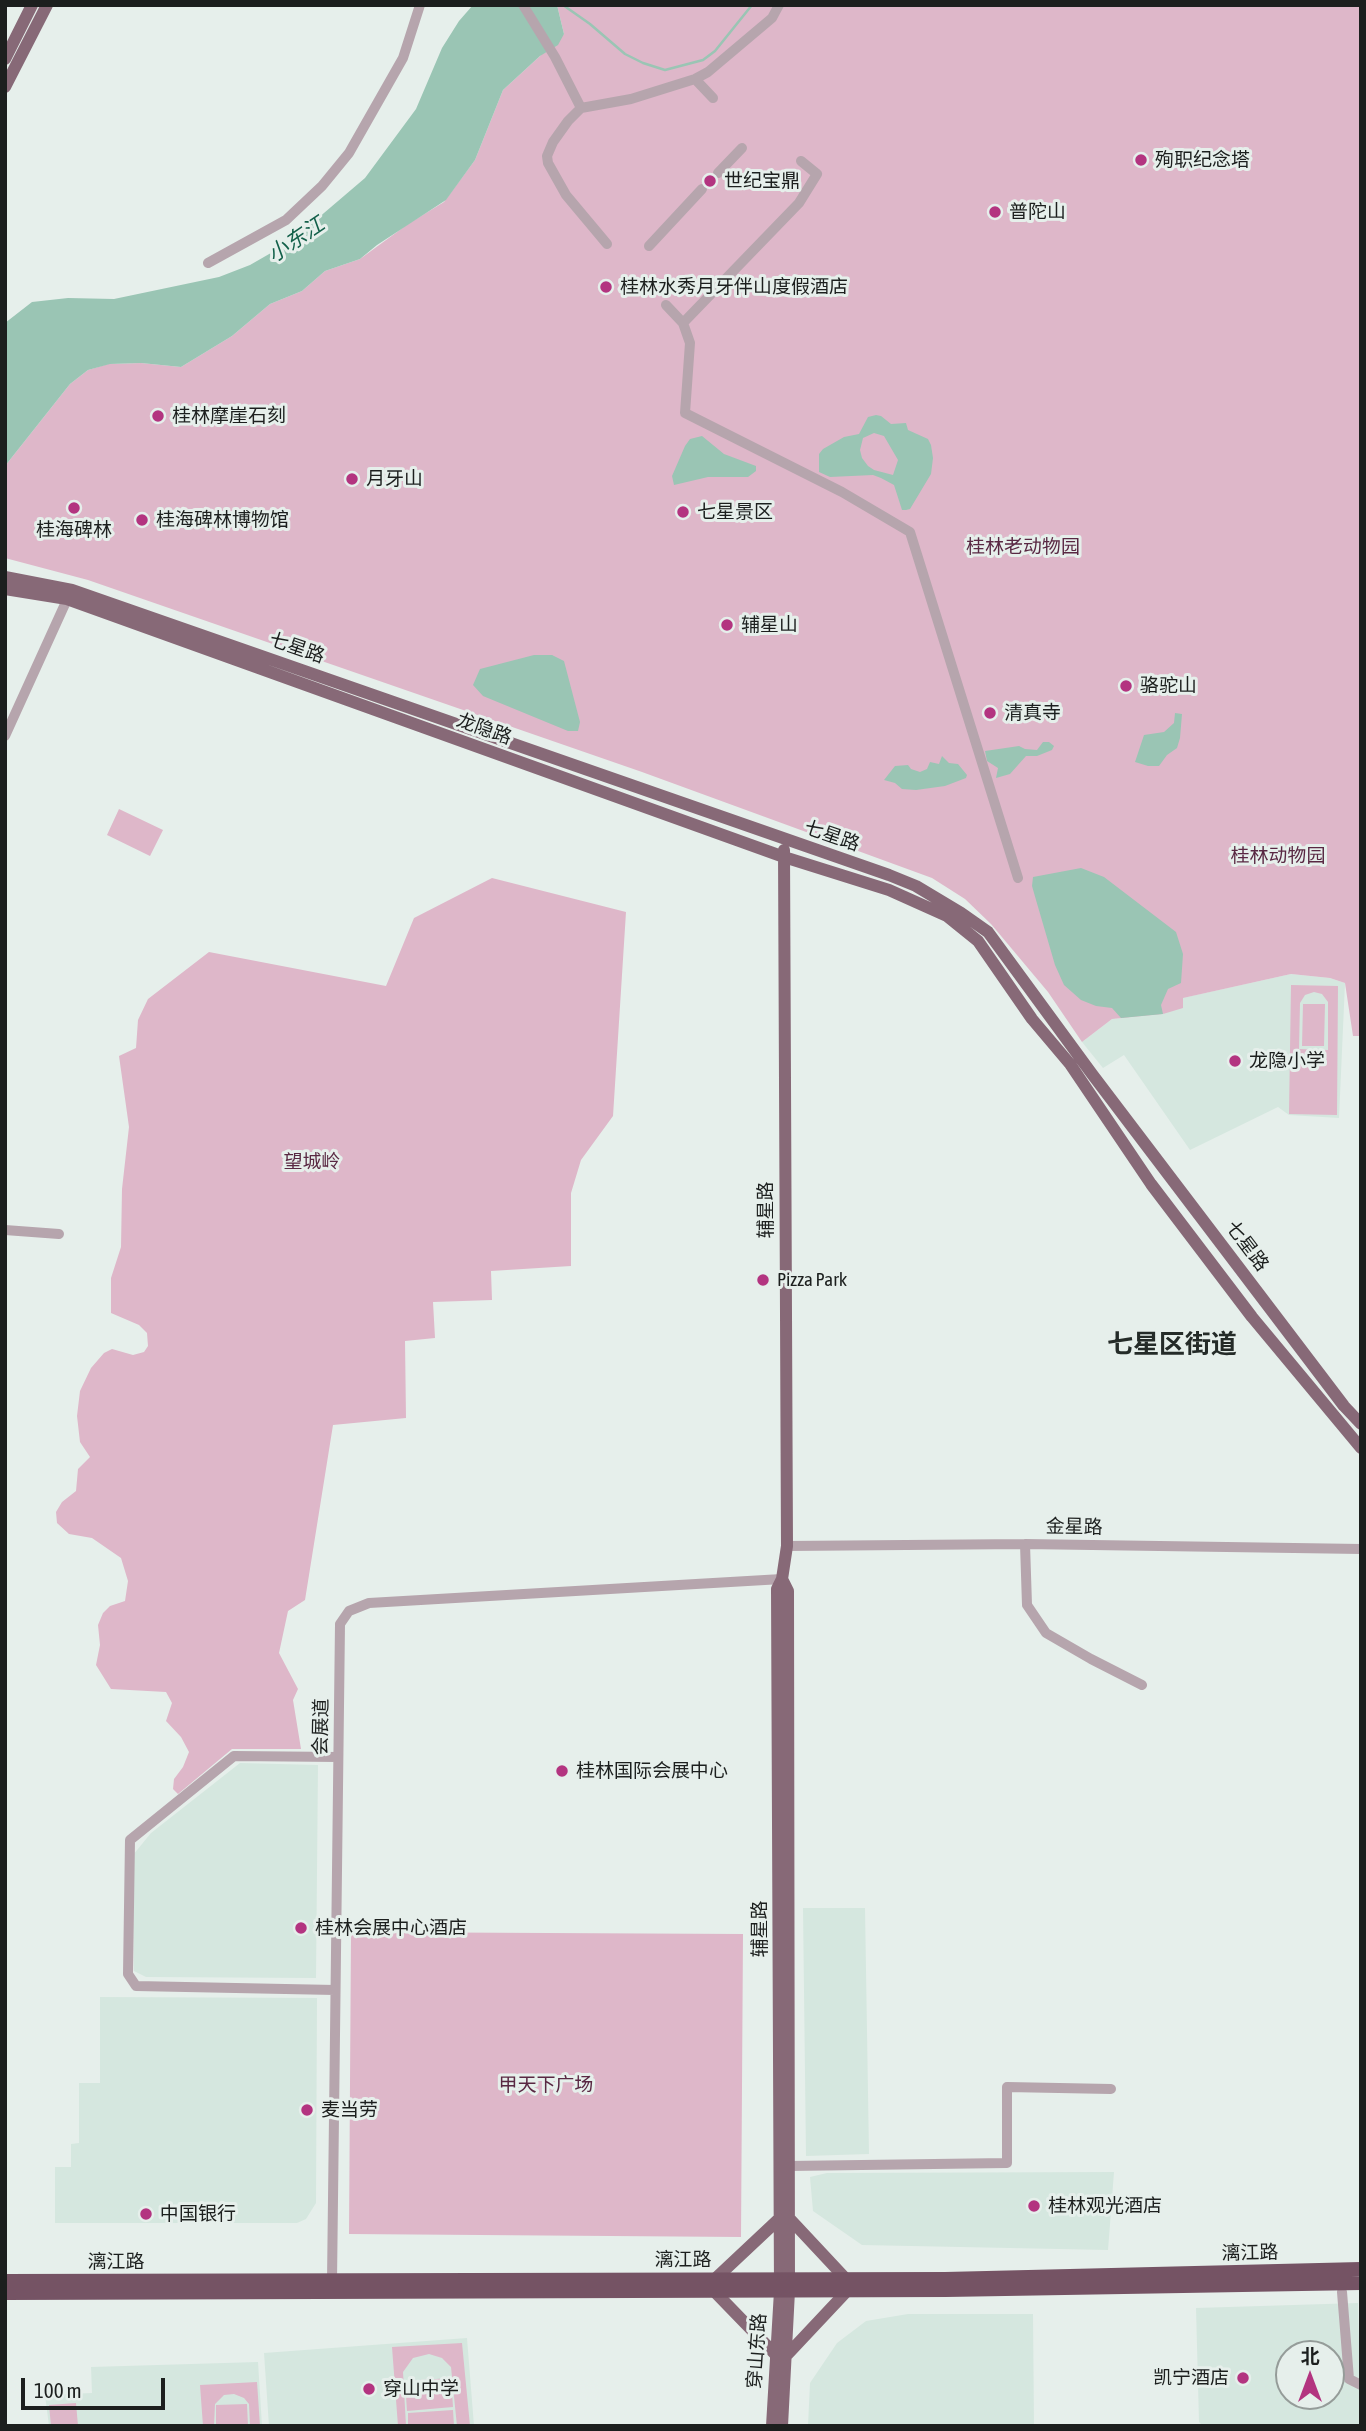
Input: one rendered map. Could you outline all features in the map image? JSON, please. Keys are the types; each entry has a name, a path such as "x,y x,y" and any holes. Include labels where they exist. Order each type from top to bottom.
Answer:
{"highway":[{"name":"漓江路","path":"847,2285 945,2279 1361,2269"},
{"name":"漓江路","path":"5,2281 715,2285 1361,2283"},
{"name":"漓江路","path":"5,2293 715,2285"}],"main road":[{"path":"5,60 32,5"},
{"path":"5,87 47,5"},
{"name":"龙隐路","path":"5,577 70,594 784,857 889,890 947,916"},
{"name":"龙隐路","path":"5,589 70,594"},
{"name":"七星路","path":"70,594 916,886 961,913 988,932 1117,1107 1344,1406 1361,1424"},
{"name":"辅星路","path":"784,839 787,1546 782,1579 777,1589 785,2285"},
{"name":"七星路","path":"947,916 978,941 1032,1019 1070,1064 1151,1184 1252,1317 1361,1448"},
{"name":"辅星路","path":"782,1579 788,1591 789,2166 785,2218"},
{"path":"785,2218 847,2285 781,2356 715,2285 785,2218"},
{"name":"穿山东路","path":"782,2426 781,2356 785,2285"},
{"name":"穿山东路","path":"772,2426 781,2356"}],"street":[{"path":"208,263 286,220 323,186 343,162 356,144 403,58 420,5"},
{"path":"523,5 555,57 581,108"},
{"path":"607,244 566,195 548,163 547,156 552,142 581,108 631,99 695,79 708,72 772,18 779,5"},
{"path":"695,79 713,98"},
{"path":"718,173 742,148"},
{"path":"683,323 799,202 817,174 801,161"},
{"path":"649,246 702,189"},
{"path":"666,305 683,323 690,343 685,413 842,492 910,532 1018,878"},
{"path":"5,736 70,594"},
{"path":"5,1230 59,1234"},
{"path":"1025,1544 1027,1605 1046,1633 1091,1660 1142,1685"},
{"name":"金星路","path":"787,1546 1025,1544 1361,1549"},
{"name":"会展道","path":"332,2281 340,1623 349,1611 369,1603 782,1579"},
{"path":"335,1990 136,1986 128,1974 130,1840 234,1756 338,1757"},
{"path":"789,2166 1007,2163 1007,2087 1111,2088"},
{"path":"1342,2292 1349,2379 1361,2385"}],"shaded area":[{"name":"龙隐小学","path":"1291,974 1330,978 1345,983 1339,1118 1289,1115 1278,1107 1190,1150 1124,1055 1103,1068 1082,1042 1112,1019 1163,1014 1182,998"},
{"path":"240,1763 318,1765 316,1978 146,1977 134,1971 133,1855 151,1833"},
{"path":"803,1908 865,1908 869,2154 806,2156"},
{"path":"100,1997 317,1998 316,2203 306,2219 297,2223 55,2223 55,2167 71,2167 71,2144 79,2143 79,2083 100,2083"},
{"path":"1114,2172 1108,2250 862,2245 813,2211 810,2177 827,2173"},
{"name":"凯宁酒店","path":"1358,2303 1361,2426 1203,2426 1199,2422 1196,2308"},
{"path":"908,2314 1033,2314 1034,2426 808,2426 810,2383 837,2343 866,2321"},
{"name":"穿山中学","path":"467,2338 474,2426 269,2426 264,2353"},
{"path":"258,2362 262,2426 49,2426 45,2395 92,2393 91,2367"}],"green space":[{"name":"七星景区","path":"557,5 1361,5 1361,1036 1353,1036 1345,983 1330,978 1291,974 1183,998 1183,1008 1163,1014 1112,1019 1082,1042 1048,992 991,924 965,899 932,878 642,772 88,580 5,558 5,466 70,384 88,370 108,364 141,363 181,367 232,336 270,304 302,291 325,271 360,259 444,202 475,160 503,90 564,34"},
{"path":"119,809 163,830 150,856 107,835"},
{"name":"望城岭","path":"492,878 626,912 613,1116 581,1160 571,1193 571,1266 491,1271 492,1300 433,1302 435,1338 405,1341 406,1418 333,1425 305,1600 288,1611 279,1653 298,1689 293,1700 301,1749 232,1749 178,1794 173,1789 174,1779 189,1752 181,1737 166,1721 172,1703 166,1692 111,1689 96,1665 100,1645 98,1625 103,1613 110,1606 125,1601 128,1581 121,1558 92,1538 69,1534 57,1523 56,1512 62,1502 76,1491 78,1469 90,1457 80,1442 77,1416 80,1391 91,1368 104,1353 112,1349 133,1355 144,1352 148,1346 147,1333 139,1325 111,1313 111,1278 121,1247 122,1189 129,1127 119,1056 136,1048 138,1020 148,999 209,952 386,986 414,918"},
{"path":"1291,985 1338,986 1337,1115 1289,1114","holes":["1314,992 1322,994 1328,1002 1328,1050 1299,1049 1300,1003 1305,995"]},
{"path":"1303,1004 1325,1004 1324,1046 1302,1046"},
{"name":"甲天下广场","path":"351,1932 743,1934 741,2237 349,2234"},
{"path":"462,2343 470,2426 457,2426 451,2367 442,2358 429,2354 413,2358 403,2372 406,2426 398,2426 392,2347"},
{"path":"451,2378 453,2407 407,2411 405,2381"},
{"path":"257,2382 260,2426 250,2426 249,2404 244,2398 234,2394 224,2395 215,2404 214,2426 203,2426 200,2385"},
{"path":"76,2403 78,2426 51,2426 49,2405"},
{"path":"247,2404 248,2426 216,2426 216,2405"},
{"path":"453,2410 454,2426 408,2426 408,2413"}],"water":[{"name":"小东江","path":"473,5 557,5 564,34 558,45 540,56 503,90 475,160 446,200 360,259 325,271 302,291 270,304 232,336 181,367 141,363 110,364 88,370 70,384 5,466 5,323 32,302 68,298 114,299 219,277 250,265 290,242 365,178 416,109 442,48"},
{"path":"881,416 891,424 906,423 908,430 928,439 931,445 931,474 910,509 902,510 894,485 881,478 873,475 830,477 819,472 819,454 823,449 844,437 859,434 868,417","holes":["874,433 884,436 898,460 893,475 868,466 860,450 863,438"]},
{"path":"702,436 724,454 756,466 756,471 748,477 708,477 674,485 672,476 685,446 690,439"},
{"path":"534,655 552,655 564,661 580,722 578,731 568,731 483,696 473,685 480,669"},
{"path":"1175,713 1182,714 1177,748 1167,755 1159,766 1135,762 1144,735 1164,732 1174,723"},
{"path":"1043,742 1054,746 1052,750 1037,756 1026,756 1010,774 996,778 998,768 987,761 985,751 1019,746 1037,750"},
{"path":"942,756 949,763 958,764 967,775 966,778 945,786 916,790 902,789 895,783 884,780 895,766 908,765 920,772 927,769 930,762 939,764"},
{"path":"1081,868 1104,877 1176,932 1183,954 1181,983 1168,989 1161,1005 1163,1014 1121,1018 1112,1008 1081,1000 1064,985 1055,965 1036,900 1032,886 1033,877"}],"waterway":[{"path":"563,5 625,54 665,70 703,60 715,51 752,5"}],"place":[{"name":"殉职纪念塔","path":"1141,160"},
{"name":"世纪宝鼎","path":"710,181"},
{"name":"普陀山","path":"995,212"},
{"name":"桂林水秀月牙伴山度假酒店","path":"606,287"},
{"name":"桂林摩崖石刻","path":"158,416"},
{"name":"月牙山","path":"352,479"},
{"name":"桂海碑林","path":"74,508"},
{"name":"七星景区","path":"683,512"},
{"name":"桂海碑林博物馆","path":"142,520"},
{"name":"辅星山","path":"727,625"},
{"name":"骆驼山","path":"1126,686"},
{"name":"清真寺","path":"990,713"},
{"name":"龙隐小学","path":"1235,1061"},
{"name":"Pizza Park","path":"763,1280"},
{"name":"桂林国际会展中心","path":"562,1771"},
{"name":"桂林会展中心酒店","path":"301,1928"},
{"name":"麦当劳","path":"307,2110"},
{"name":"桂林观光酒店","path":"1034,2206"},
{"name":"中国银行","path":"146,2214"},
{"name":"凯宁酒店","path":"1243,2378"},
{"name":"穿山中学","path":"369,2389"}],"district":[{"name":"七星区街道","path":"1172,1345"}],"park label":[{"name":"桂林老动物园","path":"1023,547"},
{"name":"桂林动物园","path":"1278,856"}]}
